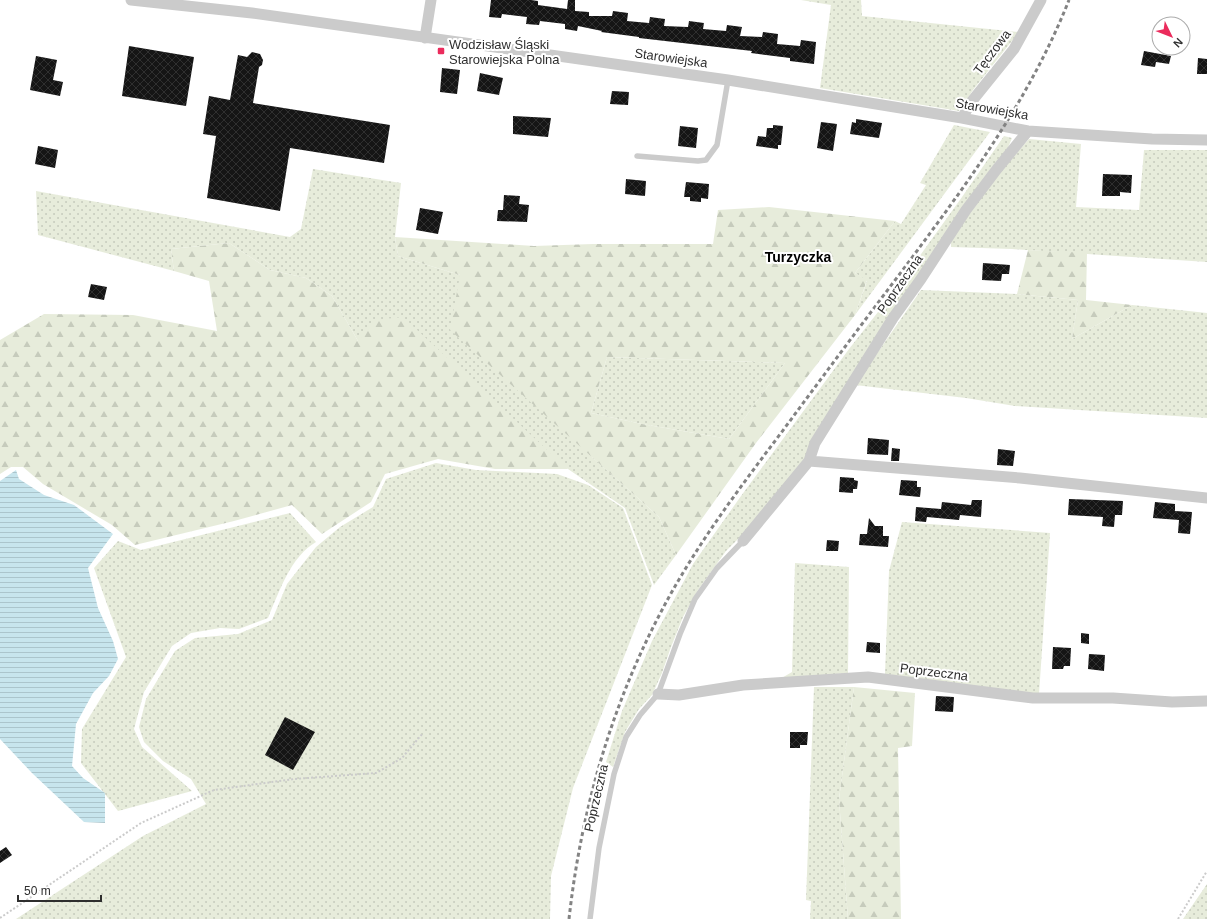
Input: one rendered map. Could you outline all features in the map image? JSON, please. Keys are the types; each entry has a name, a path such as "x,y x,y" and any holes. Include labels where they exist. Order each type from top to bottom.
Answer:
{"street":[{"name":"Starowiejska","path":"131,0 252,13 728,80 962,118 1028,131 1152,139 1207,140"},
{"path":"425,38 431,0"},
{"name":"Tęczowa","path":"962,118 972,101 1014,49 1041,0"},
{"name":"Poprzeczna","path":"743,541 809,461 816,443 893,318 921,279 966,210 996,169 1028,131"},
{"path":"809,461 1020,478 1207,498"},
{"name":"Poprzeczna","path":"658,694 679,695 743,685 868,678 1033,698 1113,698 1172,702 1207,701"}],"lane":[{"path":"637,156 698,161 706,160 717,145 728,80"},
{"name":"Poprzeczna","path":"590,919 599,848 614,774 626,738 640,715 658,694 680,634 695,599 716,568 743,541"}],"path":[{"path":"0,918 141,823 214,790 294,779 376,773 402,758 423,733"},
{"path":"1178,919 1207,871"}],"green space":[{"path":"801,0 861,0 862,16 1019,32 973,90 959,111 820,88 831,5"},
{"path":"954,125 990,132 855,315 867,281 855,273 895,221 901,224 926,185 920,183"},
{"path":"1004,136 1012,138 1007,150 995,163 957,217 806,458 751,526 726,551 698,590 683,617 652,695 639,709 625,732 613,767 606,762 622,711 652,641 693,564 849,349 896,289"},
{"path":"1029,139 1081,144 1076,207 1139,210 1144,150 1207,150 1207,262 1012,249 951,247 951,240 991,182"},
{"path":"313,169 401,183 395,237 398,256 460,275 591,456 659,517 676,555 654,585 625,508 568,469 358,341 332,296 306,278 270,270 229,243 171,249 174,271 38,235 36,191 290,237 301,229"},
{"path":"769,207 895,221 855,273 867,280 855,315 756,443 676,555 659,517 450,330 460,275 398,256 395,237 534,246 593,244 713,244 718,210","holes":["607,357 785,363 729,439 642,424 591,413"]},
{"path":"229,243 270,270 306,278 332,296 358,341 375,320 403,317 568,469 495,469 438,459 385,474 371,502 322,534 292,505 135,545 112,525 43,484 23,467 11,467 0,474 0,340 44,314 133,315 217,331 209,281 174,271 171,249"},
{"path":"1028,250 1087,253 1086,300 1132,305 1072,339 1078,300 1017,294"},
{"path":"921,290 1017,294 1078,300 1072,339 1132,305 1207,313 1207,418 1015,406 966,398 855,385"},
{"path":"607,357 785,363 729,439 642,424 591,413"},
{"path":"436,463 476,470 557,474 588,485 623,508 652,585 573,788 551,876 550,919 16,919 143,836 206,804 191,779 163,761 144,742 139,727 146,699 175,651 195,638 238,634 272,620 287,584 316,547 340,527 373,507 386,479"},
{"path":"290,513 316,542 307,548 293,565 281,586 268,618 239,629 220,628 191,633 172,646 144,692 134,729 142,747 192,791 118,811 81,763 82,729 126,657 94,568 118,541 141,550"},
{"path":"902,522 1050,533 1039,694 885,674 889,571"},
{"path":"795,563 849,567 848,673 780,679 792,672"},
{"path":"814,687 854,687 839,799 848,919 810,919 811,901 806,900"},
{"path":"854,687 915,693 912,746 898,748 901,919 848,919 839,799"},
{"path":"1207,884 1207,919 1183,919"}],"water":[{"path":"16,470 19,479 44,495 74,505 113,534 88,568 98,608 113,641 118,659 109,676 93,693 76,724 72,766 83,778 105,793 105,823 84,822 32,773 0,739 0,481"}],"building":[{"path":"491,0 531,0 538,1 538,5 567,9 568,0 575,0 575,11 589,12 589,16 612,16 613,11 628,13 627,21 649,23 650,17 665,19 664,26 688,27 689,21 704,23 703,29 726,31 727,25 742,27 740,36 762,37 763,32 778,34 777,44 800,46 801,40 816,42 814,64 790,61 790,58 751,53 752,51 639,38 601,32 602,31 578,26 577,31 565,29 565,24 540,21 539,25 526,24 527,17 502,14 501,18 489,17"},
{"path":"129,46 194,57 186,106 122,96"},
{"path":"1144,51 1151,52 1151,56 1171,56 1169,64 1156,62 1155,67 1141,65"},
{"path":"252,52 260,54 263,60 262,65 259,67 253,103 390,125 384,163 290,148 280,211 207,198 216,136 203,134 209,96 230,100 238,55 247,57"},
{"path":"36,56 57,60 53,80 63,82 60,96 30,90"},
{"path":"1198,58 1207,59 1207,74 1197,74"},
{"path":"442,68 460,70 457,94 440,92"},
{"path":"480,73 503,78 499,95 477,91"},
{"path":"612,91 629,92 628,105 610,104"},
{"path":"513,116 551,118 548,137 513,134"},
{"path":"856,119 882,123 879,138 850,134 852,122 856,123"},
{"path":"821,122 837,124 833,151 817,148"},
{"path":"773,125 783,126 781,145 778,145 778,149 756,146 758,136 766,137 767,128 773,128"},
{"path":"680,126 698,128 696,148 678,146"},
{"path":"38,146 58,150 55,168 35,164"},
{"path":"1103,174 1132,175 1131,193 1120,192 1120,196 1102,196"},
{"path":"626,179 646,181 645,196 625,194"},
{"path":"686,182 709,184 708,199 701,198 701,202 690,201 690,197 684,197"},
{"path":"504,195 520,196 519,204 529,205 527,222 497,221 498,210 503,210"},
{"path":"420,208 443,212 438,234 416,230"},
{"path":"983,263 1010,265 1009,274 1002,274 1001,281 982,280"},
{"path":"91,284 107,287 104,300 88,297"},
{"path":"868,438 889,440 888,455 867,454"},
{"path":"892,448 900,449 899,461 891,461"},
{"path":"998,449 1015,451 1013,466 997,465"},
{"path":"840,477 854,478 854,480 858,481 857,489 853,489 853,493 839,492"},
{"path":"901,480 917,481 917,487 921,487 920,497 899,495"},
{"path":"1069,499 1123,501 1122,515 1115,515 1114,527 1102,526 1103,517 1068,515"},
{"path":"972,500 982,500 981,517 960,515 959,520 927,517 926,522 915,521 916,507 941,509 942,502 971,505"},
{"path":"1155,502 1175,504 1175,511 1192,512 1190,534 1178,533 1179,520 1153,518"},
{"path":"869,518 875,526 883,526 883,536 889,536 888,547 859,545 860,534 867,534"},
{"path":"827,540 839,541 838,551 826,551"},
{"path":"1081,633 1089,634 1089,644 1081,643"},
{"path":"867,642 880,643 880,653 866,652"},
{"path":"1053,647 1071,648 1070,666 1064,666 1063,669 1052,669"},
{"path":"1089,654 1105,655 1104,671 1088,669"},
{"path":"936,696 954,697 953,712 935,711"},
{"path":"285,717 315,732 293,770 265,755"},
{"path":"790,732 808,732 807,745 800,745 800,748 790,748"},
{"path":"6,847 12,855 0,863 0,851"}],"railway":[{"path":"569,919 581,839 601,760 613,721 628,684 644,646 662,610 688,564 733,497 926,239 972,174 994,141 1035,73 1069,0"}],"place":[{"name":"Wodzisław Śląski Starowiejska Polna","path":"441,51"}],"district":[{"name":"Turzyczka","path":"798,257"}]}
